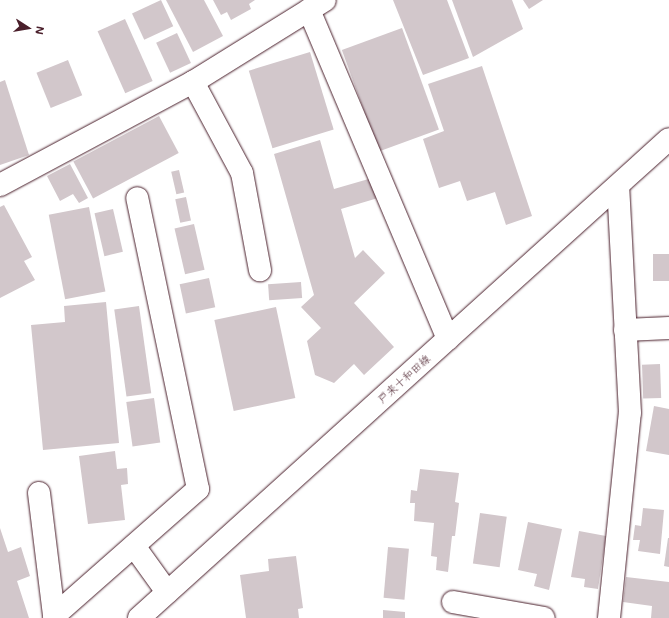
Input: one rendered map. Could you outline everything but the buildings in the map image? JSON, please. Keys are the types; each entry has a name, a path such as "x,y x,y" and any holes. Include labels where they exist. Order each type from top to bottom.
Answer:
{"street":[{"path":"0,185 193,82 317,5 448,339"},
{"path":"193,82 242,173 260,270"},
{"name":"戸来十和田線","path":"138,618 669,139"},
{"path":"609,618 630,413 618,186"},
{"path":"39,492 54,616 198,489 137,198"},
{"path":"625,330 669,328"},
{"path":"134,546 167,592"},
{"path":"454,602 544,618"}]}
